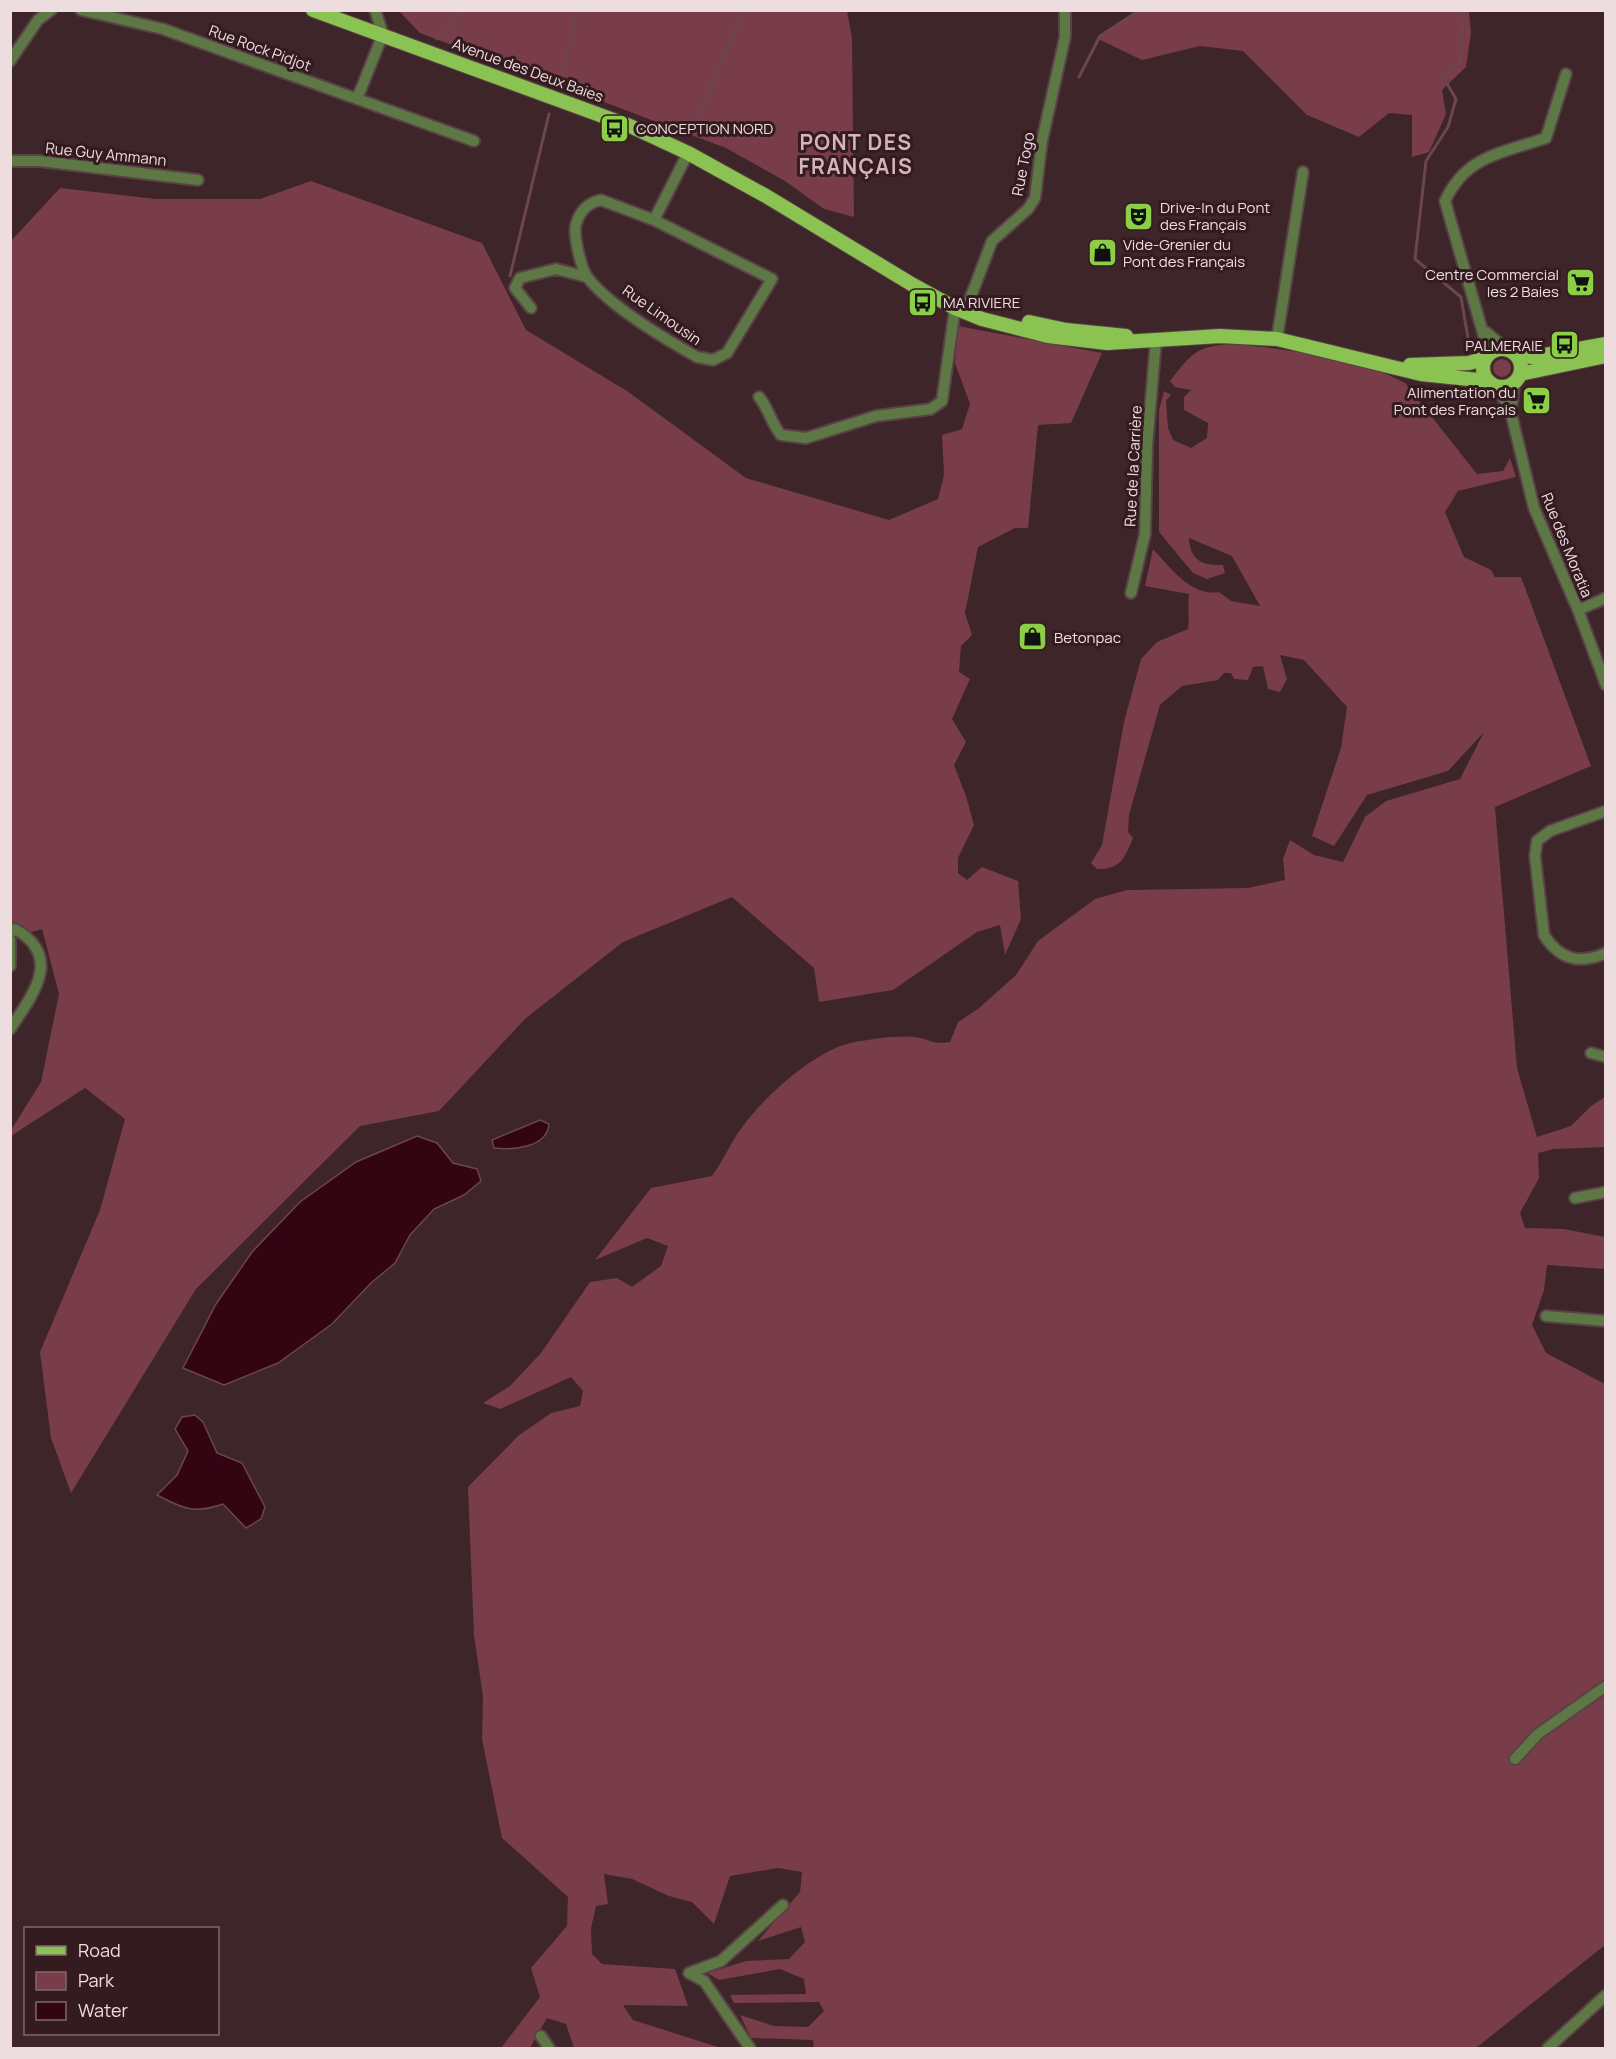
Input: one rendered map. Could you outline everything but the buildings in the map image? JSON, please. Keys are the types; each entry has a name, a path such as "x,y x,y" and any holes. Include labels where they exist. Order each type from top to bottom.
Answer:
{"main road":[{"name":"Avenue des Deux Baies","path":"313,10 630,126 688,153 962,308 1018,329 1079,340 1137,343 1220,336 1277,339 1421,374 1492,383"},
{"path":"1605,344 1534,357 1495,350 1487,356 1483,372 1492,383 1508,386 1517,378 1605,356"},
{"path":"1512,352 1520,361 1517,378"},
{"name":"Avenue des Deux Baies","path":"1381,365 1452,365 1476,362 1487,356"}],"street":[{"path":"10,61 38,20 51,10"},
{"name":"Rue Rock Pidjot","path":"81,10 163,29 474,141"},
{"path":"357,99 383,34 375,10"},
{"name":"Rue Togo","path":"759,397 769,409 773,425 781,435 806,438 876,416 931,409 942,402 962,308 992,241 1029,209 1035,198 1042,141 1065,37 1065,10"},
{"path":"1487,356 1482,328 1451,229 1445,201 1450,189 1476,162 1546,138 1566,74"},
{"path":"654,220 688,153"},
{"name":"Rue Guy Ammann","path":"10,161 40,161 198,180"},
{"path":"1277,339 1303,172"},
{"name":"Rue Limousin","path":"601,200 654,220 772,279 727,353 712,360 697,357 617,304 586,277 574,230 584,208 601,200"},
{"path":"531,308 515,288 520,278 556,269 586,277"},
{"path":"1482,328 1495,342 1512,352"},
{"name":"Rue de la Carrière","path":"1131,593 1145,534 1147,446 1156,340"},
{"name":"Rue des Moratia","path":"1511,413 1517,378"},
{"name":"Rue des Moratia","path":"1492,383 1503,393 1511,413 1534,508 1605,680"},
{"path":"1578,610 1605,598"},
{"path":"1605,811 1542,835 1534,849 1544,935 1549,943 1565,957 1576,960 1586,960 1605,953"},
{"path":"10,933 15,929 28,937 40,962 38,986 10,1029"},
{"path":"10,940 10,966"},
{"path":"1590,1053 1605,1057"},
{"path":"1575,1198 1605,1192"},
{"path":"1546,1316 1605,1321"},
{"path":"1515,1759 1538,1734 1605,1686"},
{"path":"750,2049 735,2022 704,1981 689,1972 721,1961 783,1905"},
{"path":"1548,2049 1605,1995"},
{"path":"541,2036 549,2049"}],"green space":[{"path":"399,11 847,11 852,38 854,217 824,209 785,181 726,148 420,33"},
{"path":"1140,11 1469,11 1471,33 1466,67 1442,90 1446,114 1429,152 1412,157 1412,115 1389,113 1359,137 1307,115 1243,51 1200,46 1142,60 1096,38"},
{"path":"311,181 482,243 526,330 627,391 746,478 889,520 938,499 944,475 942,435 962,429 970,404 955,363 958,326 1102,353 1071,423 1038,425 1028,528 1015,528 978,547 965,613 972,635 961,646 959,672 970,679 952,719 966,742 954,765 974,825 958,858 958,873 967,880 982,867 1018,881 1021,919 1005,955 1000,925 977,932 893,990 819,1002 814,968 732,897 623,942 526,1018 439,1111 360,1126 196,1289 71,1493 51,1438 40,1352 100,1210 125,1119 85,1088 11,1136 11,1130 41,1082 59,994 42,929 11,938 11,241 60,188 156,199 260,199"},
{"path":"1233,344 1322,356 1368,367 1388,375 1405,383 1477,474 1503,471 1510,458 1516,477 1458,491 1445,512 1464,557 1491,570 1495,577 1521,577 1591,766 1495,807 1517,1068 1537,1137 1571,1126 1591,1106 1605,1097 1605,1147 1554,1149 1538,1153 1539,1178 1520,1213 1525,1228 1564,1229 1605,1237 1605,1269 1547,1265 1544,1290 1532,1325 1546,1353 1605,1384 1605,1945 1476,2048 814,2048 813,2040 751,2038 740,2015 774,2026 808,2027 824,2011 819,2002 734,2003 730,1995 806,1994 804,1979 780,1969 719,1980 707,1973 746,1961 789,1959 805,1942 801,1927 758,1941 800,1892 802,1872 778,1868 730,1876 714,1924 692,1902 669,1896 632,1879 604,1874 608,1904 596,1906 591,1928 592,1954 602,1964 675,1969 688,2006 623,2005 633,2020 721,2048 574,2048 566,2024 547,2018 530,2048 501,2048 540,1997 531,1968 567,1926 568,1897 502,1838 482,1739 483,1696 474,1636 468,1487 518,1436 551,1413 580,1406 583,1391 571,1377 500,1409 483,1403 510,1386 541,1353 590,1282 617,1278 632,1287 661,1266 668,1246 647,1238 595,1260 651,1188 712,1176 753,1113 779,1087 809,1063 840,1046 855,1042 908,1037 950,1042 958,1022 978,1009 1016,975 1038,941 1095,899 1127,890 1248,888 1285,880 1283,859 1290,840 1314,855 1343,862 1365,817 1386,801 1460,779 1484,732 1448,771 1367,795 1334,846 1312,836 1341,748 1347,707 1304,660 1280,655 1287,679 1280,692 1268,689 1263,666 1253,667 1248,680 1234,679 1231,673 1224,673 1218,680 1182,686 1160,705 1129,815 1128,832 1133,838 1127,851 1121,861 1112,867 1097,869 1091,863 1102,845 1124,722 1141,659 1157,642 1188,629 1189,594 1145,586 1153,549 1174,572 1199,590 1219,592 1231,601 1260,606 1232,556 1189,538 1192,552 1198,560 1203,563 1223,565 1225,573 1207,579 1193,573 1159,532 1159,410 1164,391 1171,395 1166,401 1168,428 1173,440 1191,448 1207,438 1208,423 1184,410 1184,397 1191,390 1175,387 1170,381 1196,353 1211,347"},
{"path":"1502,359 1508,362 1511,368 1508,374 1502,377 1496,374 1493,368 1496,362"}],"water":[{"path":"540,1120 549,1124 547,1132 536,1143 519,1148 494,1148 492,1140"},
{"path":"417,1136 437,1143 453,1163 477,1169 481,1181 464,1195 434,1209 410,1235 395,1263 371,1283 332,1324 278,1363 224,1385 183,1368 216,1304 252,1252 300,1202 356,1162"},
{"path":"195,1415 203,1422 217,1453 242,1463 265,1507 261,1519 246,1528 223,1504 205,1509 189,1508 174,1504 157,1495 177,1475 188,1451 175,1429 182,1417"}],"waterway":[{"path":"437,39 465,10"},
{"path":"561,76 578,10"},
{"path":"690,134 744,10"},
{"path":"1079,77 1100,36 1140,10"},
{"path":"1464,10 1460,63 1442,75 1456,99 1448,127 1426,161 1415,259 1461,297 1470,350"},
{"path":"510,276 549,114"}],"place":[{"name":"CONCEPTION NORD","path":"615,128"},
{"name":"Drive-In du Pont des Français","path":"1139,216"},
{"name":"Vide-Grenier du Pont des Français","path":"1102,253"},
{"name":"Centre Commercial les 2 Baies","path":"1580,283"},
{"name":"MA RIVIERE","path":"922,302"},
{"name":"PALMERAIE","path":"1564,345"},
{"name":"Alimentation du Pont des Français","path":"1537,401"},
{"name":"Betonpac","path":"1033,637"}],"district":[{"name":"PONT DES FRANÇAIS","path":"856,154"}]}
